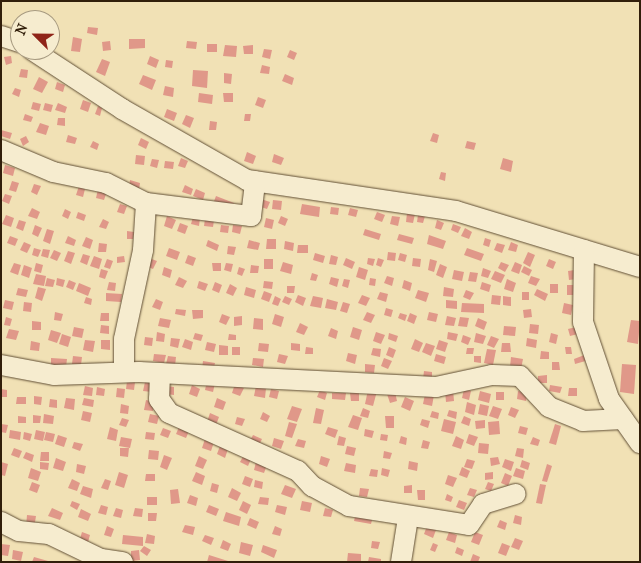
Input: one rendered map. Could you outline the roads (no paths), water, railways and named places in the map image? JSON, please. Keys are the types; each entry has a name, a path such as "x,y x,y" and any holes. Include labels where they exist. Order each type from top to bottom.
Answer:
{"street":[{"path":"47,60 122,109 255,181 456,211 640,267"},
{"path":"1,150 53,172 106,183 146,202 251,216 255,181"},
{"path":"124,372 124,339 143,250 146,202"},
{"path":"584,250 583,322 609,399 640,444"},
{"path":"1,365 54,375 124,372 160,373 436,387 492,375 520,376 549,407 574,417 623,420"},
{"path":"160,373 159,399 169,413 298,471 312,486 349,506 408,518 469,525 484,504 516,494"},
{"path":"401,562 408,518"},
{"path":"1,522 19,531 49,534 101,559 123,562"}]}
